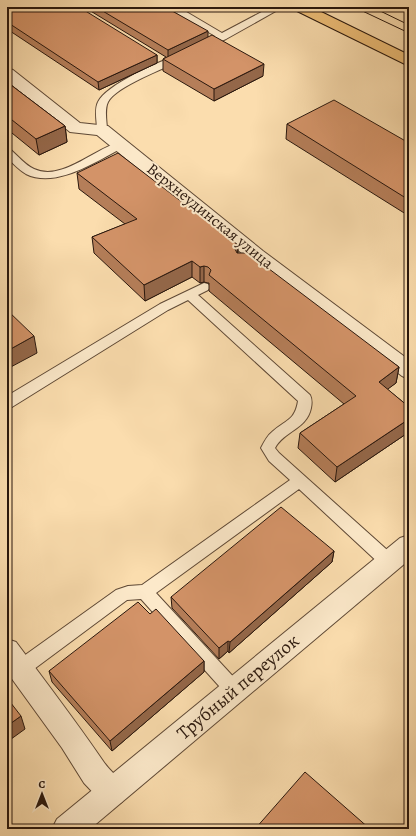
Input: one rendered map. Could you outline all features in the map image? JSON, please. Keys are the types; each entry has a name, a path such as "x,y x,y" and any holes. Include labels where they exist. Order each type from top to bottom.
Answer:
{"main road":[{"path":"300,7 409,61"}],"street":[{"path":"7,73 76,128 102,130"},
{"name":"Верхнеудинская улица","path":"102,130 252,258 409,371"},
{"name":"Трубный переулок","path":"67,829 409,545"},
{"path":"14,660 72,738 94,773 112,792"}],"lane":[{"path":"171,7 223,37"},
{"path":"102,130 102,104 114,90 223,37 278,7"},
{"path":"156,57 168,64"},
{"path":"7,152 31,172 48,175 66,172 120,145"},
{"path":"7,403 164,308 204,287"},
{"path":"190,295 305,400 305,410 301,419 271,440 268,448 274,457 389,562"},
{"path":"14,660 122,595 128,593 145,592 300,481"},
{"path":"145,592 234,690"}],"building":[{"path":"7,7 79,7 157,55 98,82 7,22"},
{"path":"96,7 165,7 208,31 168,50"},
{"path":"212,35 264,64 214,89 163,59"},
{"path":"7,82 65,126 36,139 7,116"},
{"path":"334,100 409,143 409,200 287,124"},
{"path":"118,153 238,245 235,249 237,253 248,253 399,367 379,382 409,407 409,419 337,467 300,433 356,396 209,275 211,270 208,267 200,267 192,261 144,285 92,237 137,219 77,173"},
{"path":"7,310 34,336 7,351"},
{"path":"281,507 334,551 230,642 228,641 219,648 171,597"},
{"path":"138,602 150,614 156,609 204,661 110,741 49,671"},
{"path":"7,698 21,716 7,726"},
{"path":"305,772 370,829 255,829"}],"tram line":[{"path":"354,7 409,33"},
{"path":"372,7 409,25"}]}
